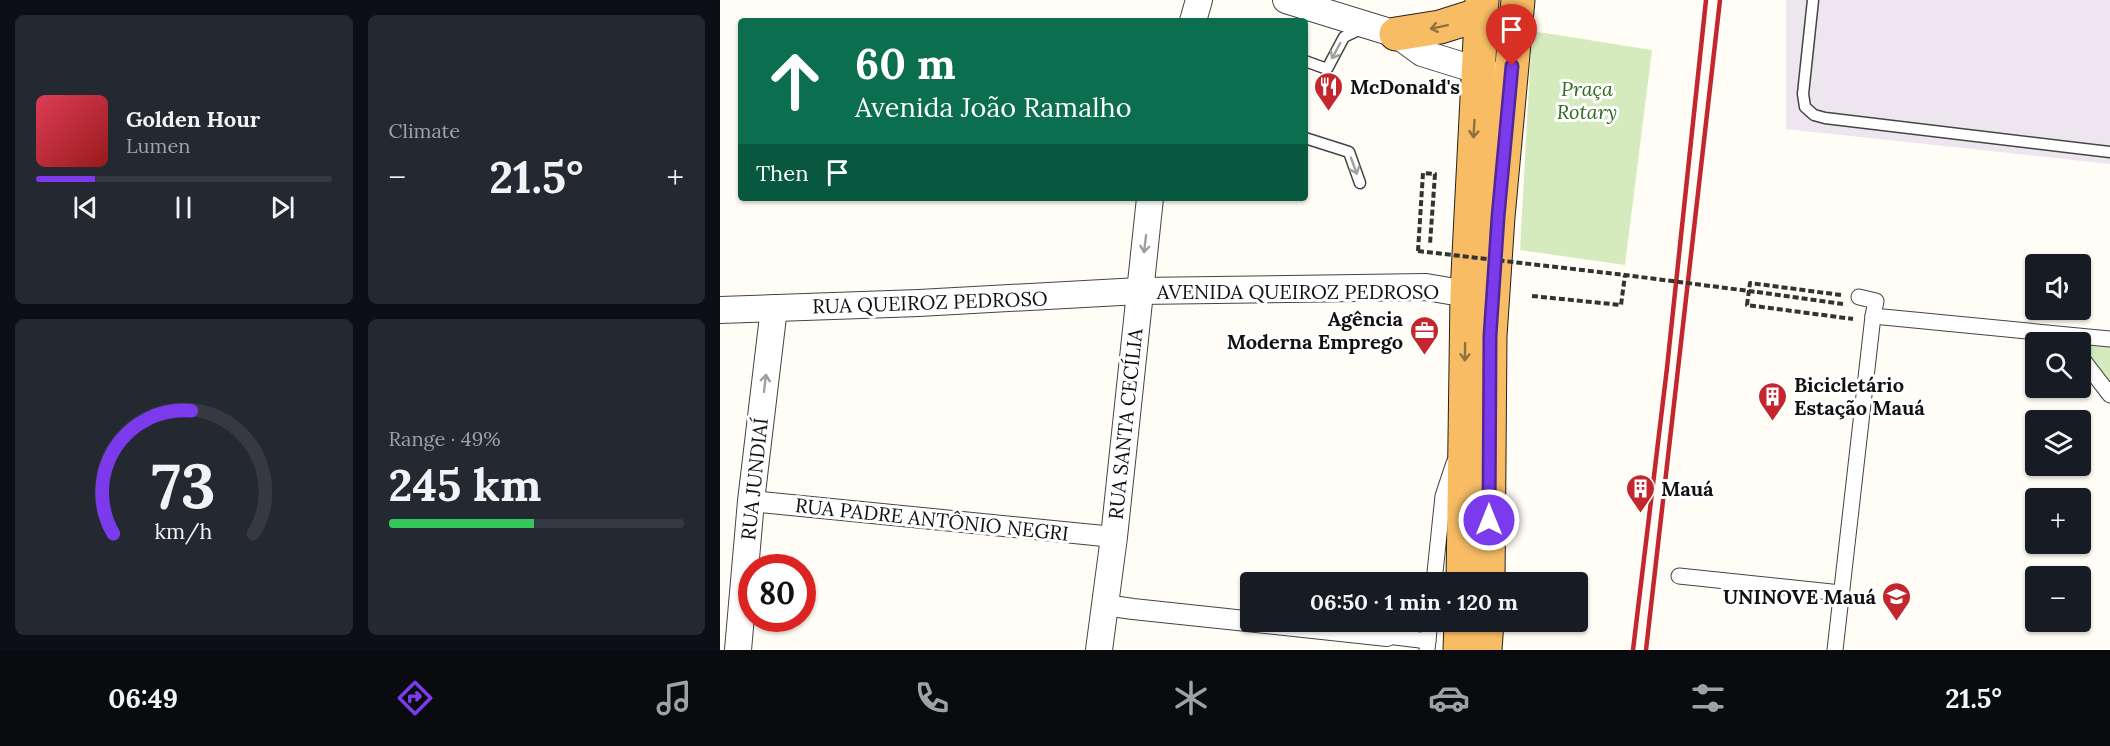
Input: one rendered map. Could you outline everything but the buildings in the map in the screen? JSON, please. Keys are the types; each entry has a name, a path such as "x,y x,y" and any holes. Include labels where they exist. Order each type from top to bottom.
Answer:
{"highway":[{"path":"1383,30 1440,27 1499,7"},
{"path":"1488,572 1477,70 1499,7"},
{"path":"1463,572 1463,435 1480,294 1499,206 1511,80 1499,7"},
{"path":"1460,650 1461,632"},
{"path":"1485,650 1486,632"}],"street":[{"path":"1194,18 1199,0"},
{"path":"1286,0 1383,30 1422,53 1511,80"},
{"name":"RUA SANTA CECÍLIA","path":"1099,650 1114,537 1150,201"},
{"name":"AVENIDA QUEIROZ PEDROSO","path":"1139,291 1426,287 1480,294"},
{"name":"RUA QUEIROZ PEDROSO","path":"720,309 919,303 1139,291"},
{"path":"1835,650 1876,300 1854,305"},
{"name":"RUA JUNDIAÍ","path":"738,650 751,501 774,308"},
{"path":"1873,316 2025,333"},
{"path":"2091,339 2110,339"},
{"path":"2091,370 2110,394"},
{"path":"1435,572 1443,496 1463,435"},
{"name":"RUA PADRE ANTÔNIO NEGRI","path":"751,501 1114,537"},
{"path":"1678,576 1841,593"},
{"path":"1105,605 1387,636 1428,646"}],"lane":[{"path":"1813,0 1803,94 1805,107 1814,115 2110,153"},
{"path":"1308,62 1327,69 1344,38 1383,30"},
{"path":"1308,139 1349,152 1360,183"}],"path":[{"path":"1430,244 1435,174 1423,173 1418,251 1625,274 1854,305"},
{"path":"1532,296 1621,304 1625,274"},
{"path":"1750,283 1854,305 1856,320 1747,305 1750,283"}],"shaded area":[{"path":"1786,0 2110,0 2110,164 1786,129"}],"green space":[{"name":"Praça Rotary","path":"1532,31 1652,50 1625,265 1520,250"},
{"path":"2091,343 2110,344 2110,384 2091,358"}],"railway":[{"path":"1633,650 1667,368 1706,0"},
{"path":"1646,650 1720,0"}],"place":[{"name":"McDonald's","path":"1329,112"},
{"name":"Agência Moderna Emprego","path":"1424,356"},
{"name":"Bicicletário Estação Mauá","path":"1773,422"},
{"name":"Mauá","path":"1640,514"},
{"name":"UNINOVE Mauá","path":"1897,622"}],"route":[{"path":"1489,520 1492,294 1512,66"}]}
